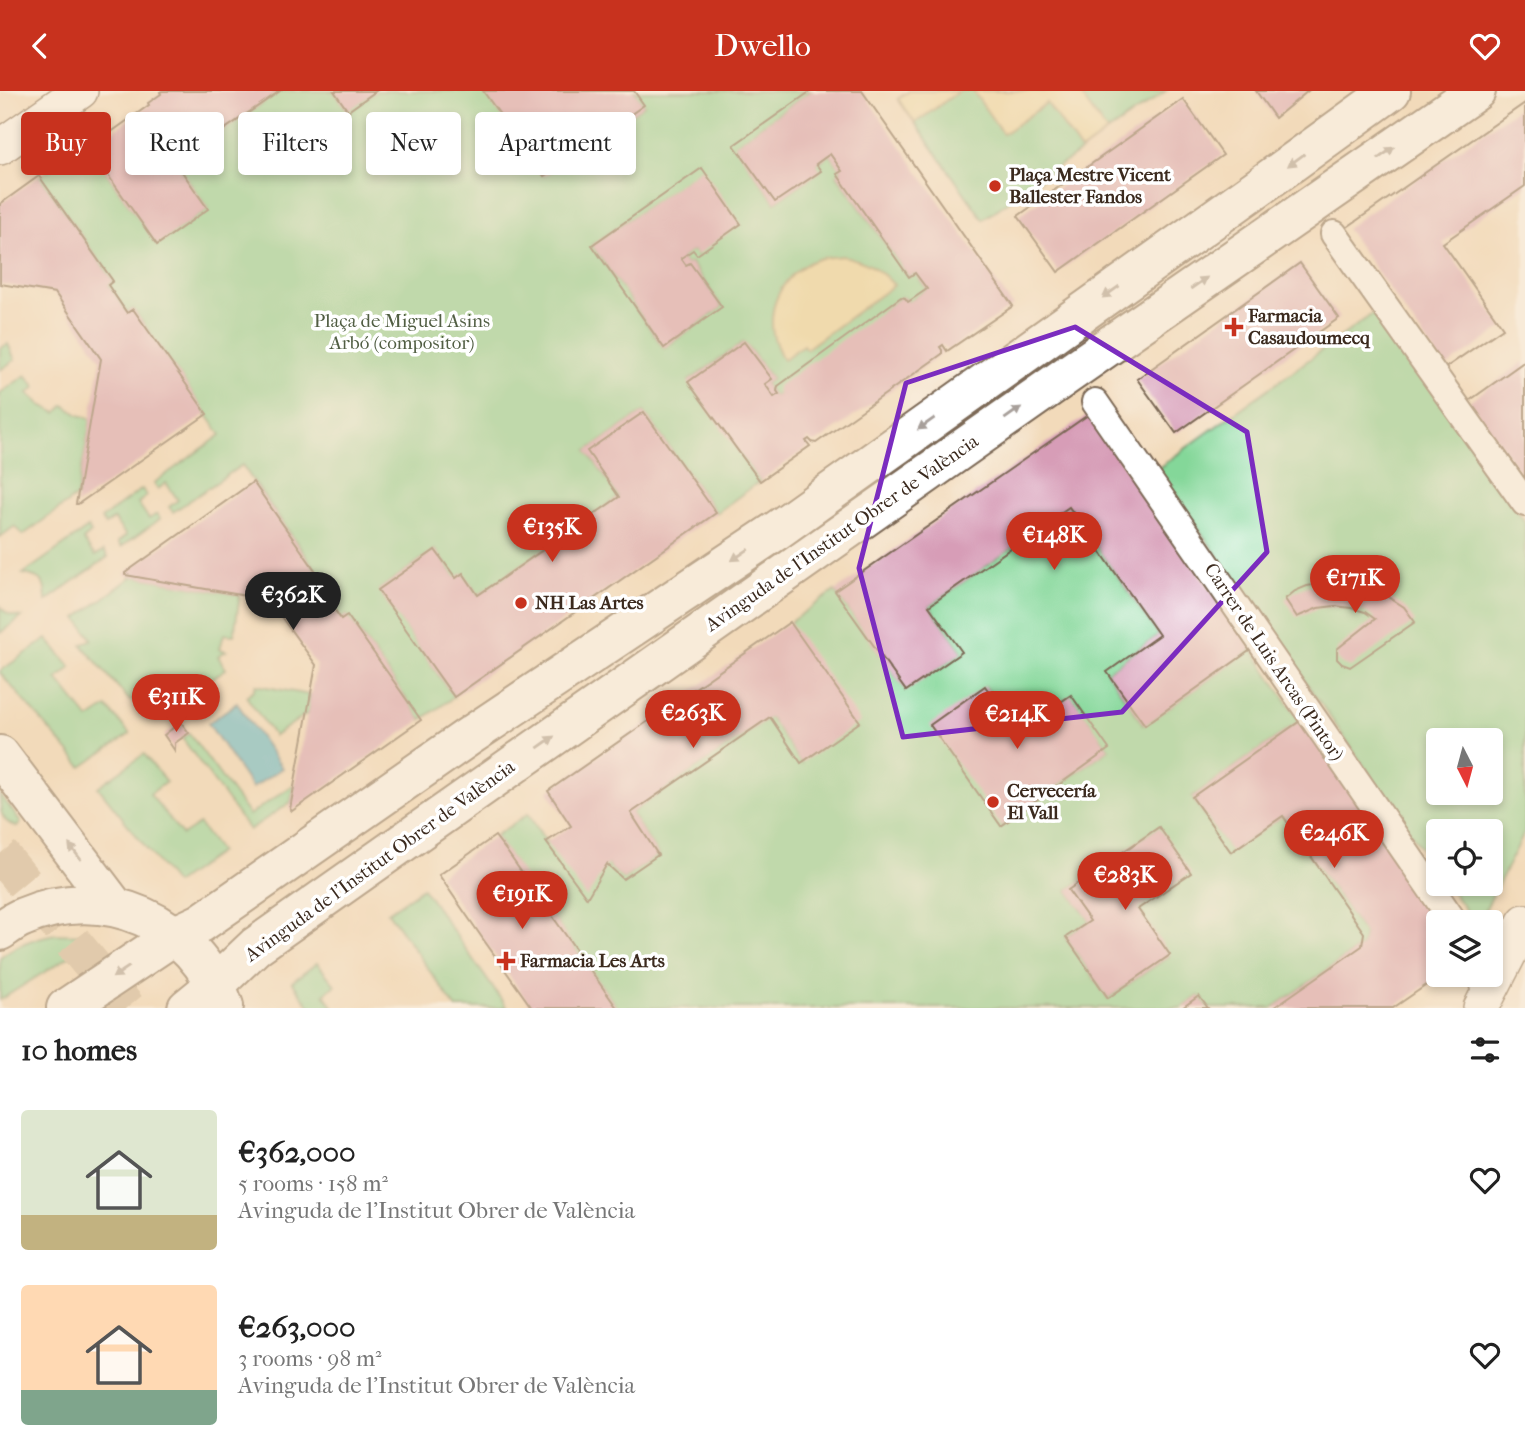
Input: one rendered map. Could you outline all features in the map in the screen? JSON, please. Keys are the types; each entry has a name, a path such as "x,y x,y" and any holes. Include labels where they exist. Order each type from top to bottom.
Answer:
{"main road":[{"name":"Avinguda de l'Institut Obrer de València","path":"66,1008 175,935 201,923 467,737 776,530 1390,91"},
{"name":"Avinguda de l'Institut Obrer de València","path":"209,1000 256,946 1067,375 1476,91"},
{"path":"0,755 115,907"},
{"path":"0,931 22,917 52,908 84,904 115,907 136,913 175,935 198,958 209,1000"}],"street":[{"path":"0,148 80,91"},
{"path":"1334,234 1525,503"},
{"name":"Carrer de Luis Arcas (Pintor)","path":"1095,402 1446,910"},
{"path":"1481,1008 1525,922"}],"highlighted area":[{"path":"1075,327 1247,432 1267,552 1122,712 903,737 859,568 906,383"}],"green space":[{"name":"Plaça de Miguel Asins Arbó (compositor)","path":"280,91 334,91 348,110 376,91 484,91 499,112 475,112 475,175 544,176 636,175 634,112 644,105 634,91 811,91 735,145 775,202 820,171 816,164 830,154 842,171 837,175 909,277 915,273 927,289 908,302 901,297 774,397 765,384 772,379 744,342 689,381 760,481 716,513 644,412 587,451 619,497 478,595 463,574 456,578 435,550 379,590 454,697 421,720 347,615 341,619 322,591 327,586 242,465 173,512 169,507 178,500 166,483 158,489 154,483 221,435 133,309 127,313 108,285 113,281 39,176 108,175 157,244 208,209 184,175 224,175 224,130 238,120 238,175 352,175 352,112 250,112","holes":["702,169 697,255 693,250 681,258 686,265 691,263 722,307 664,348 592,245"]},
{"path":"959,91 973,91 1003,133 1047,103 1081,151 983,219 915,123"},
{"path":"1078,91 1166,91 1107,132"},
{"path":"1378,310 1525,522 1525,832 1503,875 1503,819 1426,819 1426,855 1157,469"},
{"path":"8,344 15,360 0,370 0,348"},
{"path":"26,375 36,387 28,393 41,405 57,413 64,405 91,419 77,496 23,535 15,526 0,537 0,393"},
{"path":"142,489 147,496 138,503 149,519 157,514 160,519 121,547 118,542 126,536 114,519 105,525 101,519"},
{"path":"1069,507 1159,635 1107,672 1144,725 1252,649 1300,721 1192,797 1231,851 1283,816 1364,933 1362,946 1272,1008 1208,1008 1199,996 1182,1008 617,1008 495,836 528,814 546,842 607,864 623,879 658,855 631,813 770,717 801,763 790,622 835,591 906,690 962,652 929,606","holes":["985,686 1017,732 1071,696 1109,749 1001,826","1158,828 1138,909 1169,956 1108,998 1066,937 1090,921 1068,890"]},
{"path":"88,528 91,533 83,540 95,556 104,551 108,557 46,601 42,581 23,574"},
{"path":"133,576 240,595 234,635 224,634 220,649 226,651 218,656 226,669 170,706 163,696 149,705 129,700 82,645 92,639 77,618"},
{"path":"0,605 9,614 22,617 0,633"},
{"path":"47,639 71,667 57,679 89,719 107,707 130,734 82,767 0,673"},
{"path":"256,685 310,695 308,713 274,736 246,696"},
{"path":"189,733 249,815 295,784 291,802 249,830 182,738"},
{"path":"144,754 166,782 150,794 182,835 199,824 220,852 175,884 98,787"},
{"path":"0,794 21,822 17,827 4,819"},
{"path":"423,888 507,1008 456,1008 388,912"},
{"path":"1456,896 1492,896 1485,910 1465,910"},
{"path":"55,934 88,935 93,938 92,942 0,1000 0,957 26,942"},
{"path":"317,963 335,985 324,994 334,1008 311,1008 292,982"}],"sand":[{"path":"909,91 959,91 915,123 898,99"},
{"path":"973,91 1078,91 1107,132 1081,151 1047,103 1003,134"},
{"path":"842,256 871,266 894,285 806,349 803,345 783,360 774,338 772,324 779,292 792,275 811,262"}],"water":[{"path":"237,703 282,768 252,788 208,723"}],"building":[{"path":"280,91 250,112 238,112 238,120 224,130 224,112 139,112 161,94 160,92"},
{"path":"334,91 376,91 348,111"},
{"path":"483,91 634,91 644,105 634,112 498,112"},
{"path":"811,91 862,91 1013,306 947,351 943,345 940,347 942,354 816,443 809,439 806,441 810,446 760,481 688,382 744,342 772,379 765,384 774,397 779,394 778,386 901,297 908,302 927,289 915,273 909,277 837,174 842,171 830,154 816,164 821,171 775,202 734,145"},
{"path":"1256,91 1308,91 1275,118"},
{"path":"1183,99 1223,155 1058,272 1018,216"},
{"path":"1525,103 1525,186 1443,243 1503,328 1445,368 1346,228"},
{"path":"125,122 125,175 184,175 208,209 157,245 108,175 111,175 111,132"},
{"path":"702,168 741,224 697,255 693,250 681,258 686,265 690,263 722,307 664,348 592,245"},
{"path":"39,176 113,281 108,285 127,313 133,309 207,414 78,504 101,359 55,293 0,284 0,204"},
{"path":"1300,263 1339,318 1176,433 1137,379"},
{"path":"1525,361 1525,479 1469,401"},
{"path":"644,412 716,513 454,697 378,590 435,550 456,578 463,573 478,595 619,497 587,451"},
{"path":"1088,415 1252,649 1145,725 1107,672 1159,635 1069,507 929,606 962,652 906,691 835,591"},
{"path":"253,482 327,587 322,591 341,619 347,615 421,720 292,811 290,809 316,665 269,600 125,575"},
{"path":"1332,582 1349,583 1381,592 1404,607 1415,622 1350,667 1342,664 1337,659 1337,649 1375,619 1365,612 1335,606 1318,608 1297,617 1285,599 1307,586"},
{"path":"790,622 860,722 801,763 770,717 631,813 658,855 623,879 607,864 587,898 546,842 571,826 548,791"},
{"path":"985,686 1017,732 1071,695 1109,749 1001,826 930,725"},
{"path":"163,695 170,706 152,719 141,703 149,705"},
{"path":"1300,721 1433,910 1426,910 1426,985 1393,1008 1273,1008 1362,946 1364,933 1283,816 1231,852 1192,797"},
{"path":"181,722 189,733 175,743 175,751 164,735"},
{"path":"1159,827 1191,873 1138,909 1170,955 1108,998 1066,937 1090,921 1068,890"},
{"path":"495,836 617,1008 532,1008 483,939 439,875"},
{"path":"1199,996 1208,1008 1182,1008"}],"tunnel":[{"path":"0,854 127,1008"}],"place":[{"name":"Plaça Mestre Vicent Ballester Fandos","path":"995,186"},
{"name":"Farmacia Casaudoumecq","path":"1234,327"},
{"name":"NH Las Artes","path":"521,603"},
{"name":"Cervecería El Vall","path":"993,802"},
{"name":"Farmacia Les Arts","path":"506,961"}]}
